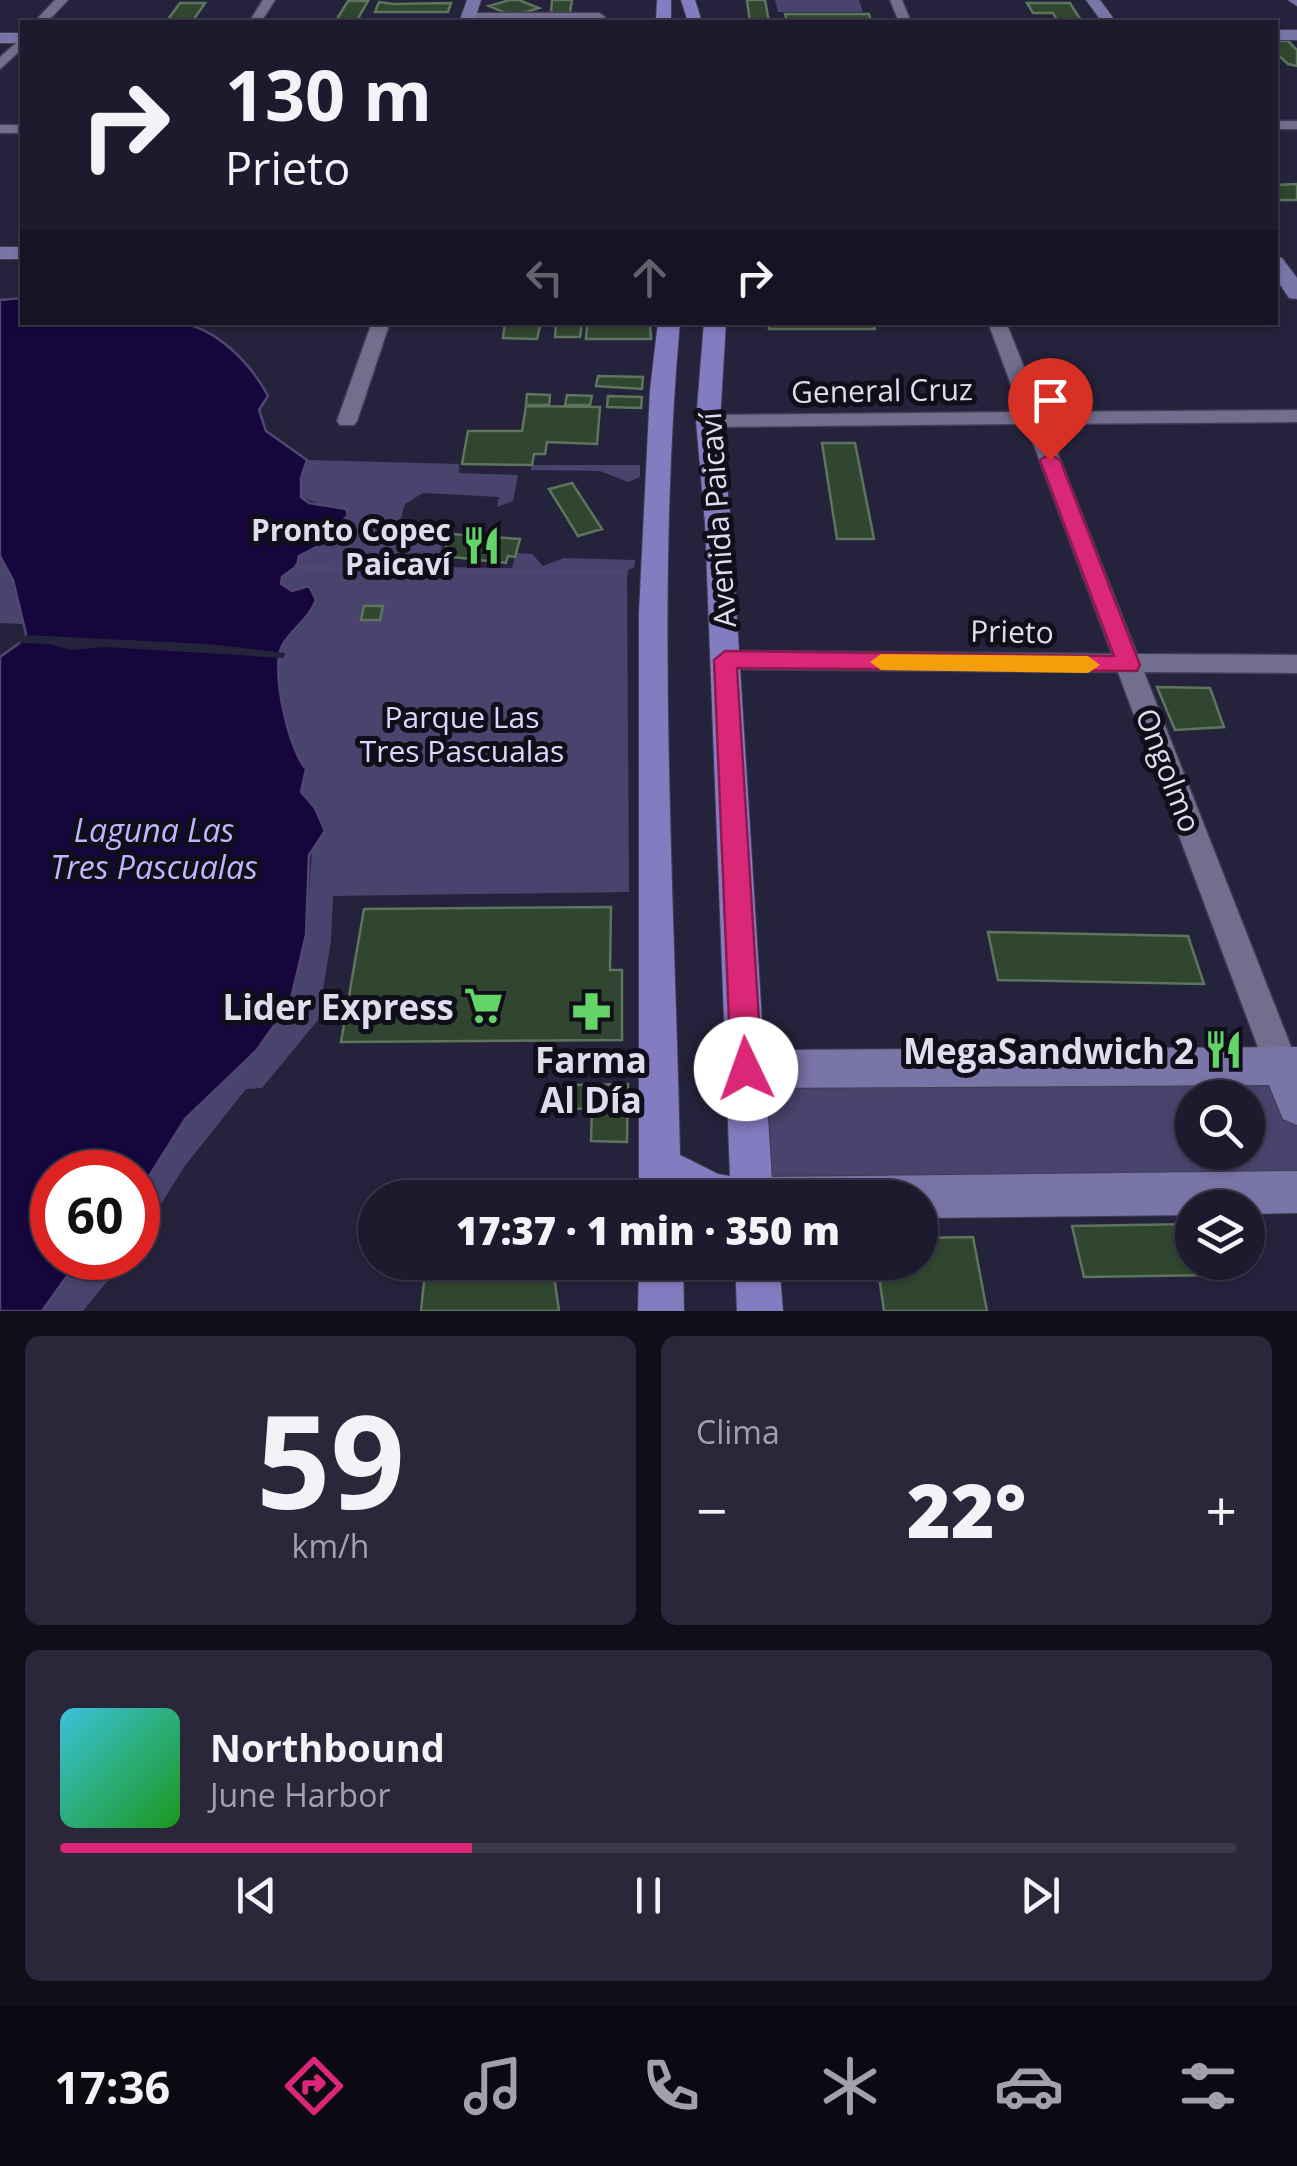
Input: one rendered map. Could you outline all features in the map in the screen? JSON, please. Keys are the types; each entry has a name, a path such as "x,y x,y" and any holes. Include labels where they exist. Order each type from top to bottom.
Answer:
{"main road":[{"path":"468,20 474,0"},
{"path":"1279,251 1297,292"},
{"name":"Avenida Paicaví","path":"659,1180 654,613 661,400 669,325"},
{"name":"Avenida Paicaví","path":"715,325 708,422 725,660 751,1180"},
{"path":"746,1069 1290,1066"},
{"name":"Ongolmo","path":"1290,1066 1297,1105"},
{"path":"938,1196 1297,1192"},
{"path":"661,1280 661,1311"},
{"path":"758,1280 760,1311"}],"street":[{"path":"42,20 62,0"},
{"path":"468,20 599,17"},
{"path":"0,65 20,42"},
{"path":"347,421 381,325"},
{"name":"Ongolmo","path":"999,325 1129,665 1290,1066"},
{"name":"General Cruz","path":"708,422 1297,416"},
{"name":"Prieto","path":"725,660 1297,664"}],"green space":[{"path":"775,0 859,0 863,12 778,12"},
{"name":"Parque Las Tres Pascualas","path":"307,460 459,464 459,473 518,475 513,501 497,507 499,497 423,493 405,504 399,525 432,527 445,534 437,567 512,568 516,553 532,554 543,566 564,558 635,560 627,577 629,892 333,896 331,941 318,1020 262,1088 246,1089 184,1167 160,1206 160,1155 196,1106 256,1051 290,1003 306,935 315,809 300,792 305,780 284,716 278,666 284,644 316,600 300,587 292,591 280,585 282,577 297,566 299,556 322,544 348,515 301,497 301,478"},
{"path":"532,465 640,465 640,477 628,482 600,471 531,470"},
{"path":"0,556 13,580 23,624 0,623"},
{"path":"1265,1083 1297,1083 1297,1173 767,1179 757,1087 1175,1084 1175,1170 1265,1170"},
{"path":"64,1280 108,1280 83,1311 42,1311"}],"water":[{"name":"Laguna Las Tres Pascualas","path":"20,298 20,325 189,325 220,340 253,372 268,396 259,410 266,431 307,460 301,478 301,497 309,503 346,509 348,515 322,544 299,556 297,566 282,577 281,584 292,591 309,586 316,600 282,646 278,672 288,728 306,769 301,792 315,808 325,831 309,855 306,935 290,1003 256,1051 185,1119 160,1159 160,1150 30,1150 30,1280 64,1280 42,1311 0,1311 0,657 25,639 26,634 13,580 0,556 0,300"}],"pier":[{"path":"26,635 209,644 285,653 284,658 106,647 71,650 49,644 19,643"}],"building":[{"path":"510,0 539,8 513,16 489,6"},
{"path":"552,0 572,0 570,13 551,13"},
{"path":"747,0 765,0 769,20 750,20"},
{"path":"348,1 368,1 357,20 336,20"},
{"path":"379,2 451,3 448,12 375,12"},
{"path":"180,3 205,3 193,20 167,20"},
{"path":"1027,3 1070,3 1081,20 1057,20 1053,13 1033,13"},
{"path":"785,14 869,14 871,20 786,20"},
{"path":"1278,41 1288,41 1297,50 1297,66 1278,55"},
{"path":"1297,184 1297,200 1278,200 1278,185"},
{"path":"505,325 540,325 537,339 503,338"},
{"path":"556,325 582,325 580,337 555,337"},
{"path":"587,325 650,325 651,339 586,339"},
{"path":"768,325 874,325 875,329 769,329"},
{"path":"598,376 643,377 642,389 596,386"},
{"path":"527,394 550,395 549,405 526,405"},
{"path":"567,395 592,396 590,405 565,405"},
{"path":"608,396 642,397 641,408 607,407"},
{"path":"526,406 600,407 597,444 547,442 545,454 534,454 532,465 462,464 468,431 522,431"},
{"path":"822,443 855,443 874,539 837,539"},
{"path":"572,483 602,529 578,536 549,489"},
{"path":"450,534 520,539 515,557 508,556 506,563 443,556"},
{"path":"364,606 383,606 380,620 361,620"},
{"path":"1157,687 1210,688 1224,727 1175,730"},
{"name":"Lider Express","path":"611,907 610,970 622,970 622,1040 341,1042 364,909"},
{"path":"988,932 1188,936 1204,984 998,980"},
{"path":"628,1084 627,1142 591,1141 592,1108 573,1109 573,1085"},
{"path":"1175,1224 1175,1276 1084,1277 1072,1226"},
{"path":"973,1237 987,1311 884,1311 880,1280 938,1280 938,1238"},
{"path":"424,1280 555,1280 559,1311 421,1311"}],"waterway":[{"path":"297,566 345,571 623,572"}],"slow traffic":[{"path":"881,662 1088,665"}],"place":[{"name":"Pronto Copec Paicaví","path":"481,546"},
{"name":"Lider Express","path":"484,1006"},
{"name":"Farma Al Día","path":"591,1012"},
{"name":"MegaSandwich 2","path":"1224,1050"}],"route":[{"path":"746,1069 725,660 1129,665 1050,460"}]}
